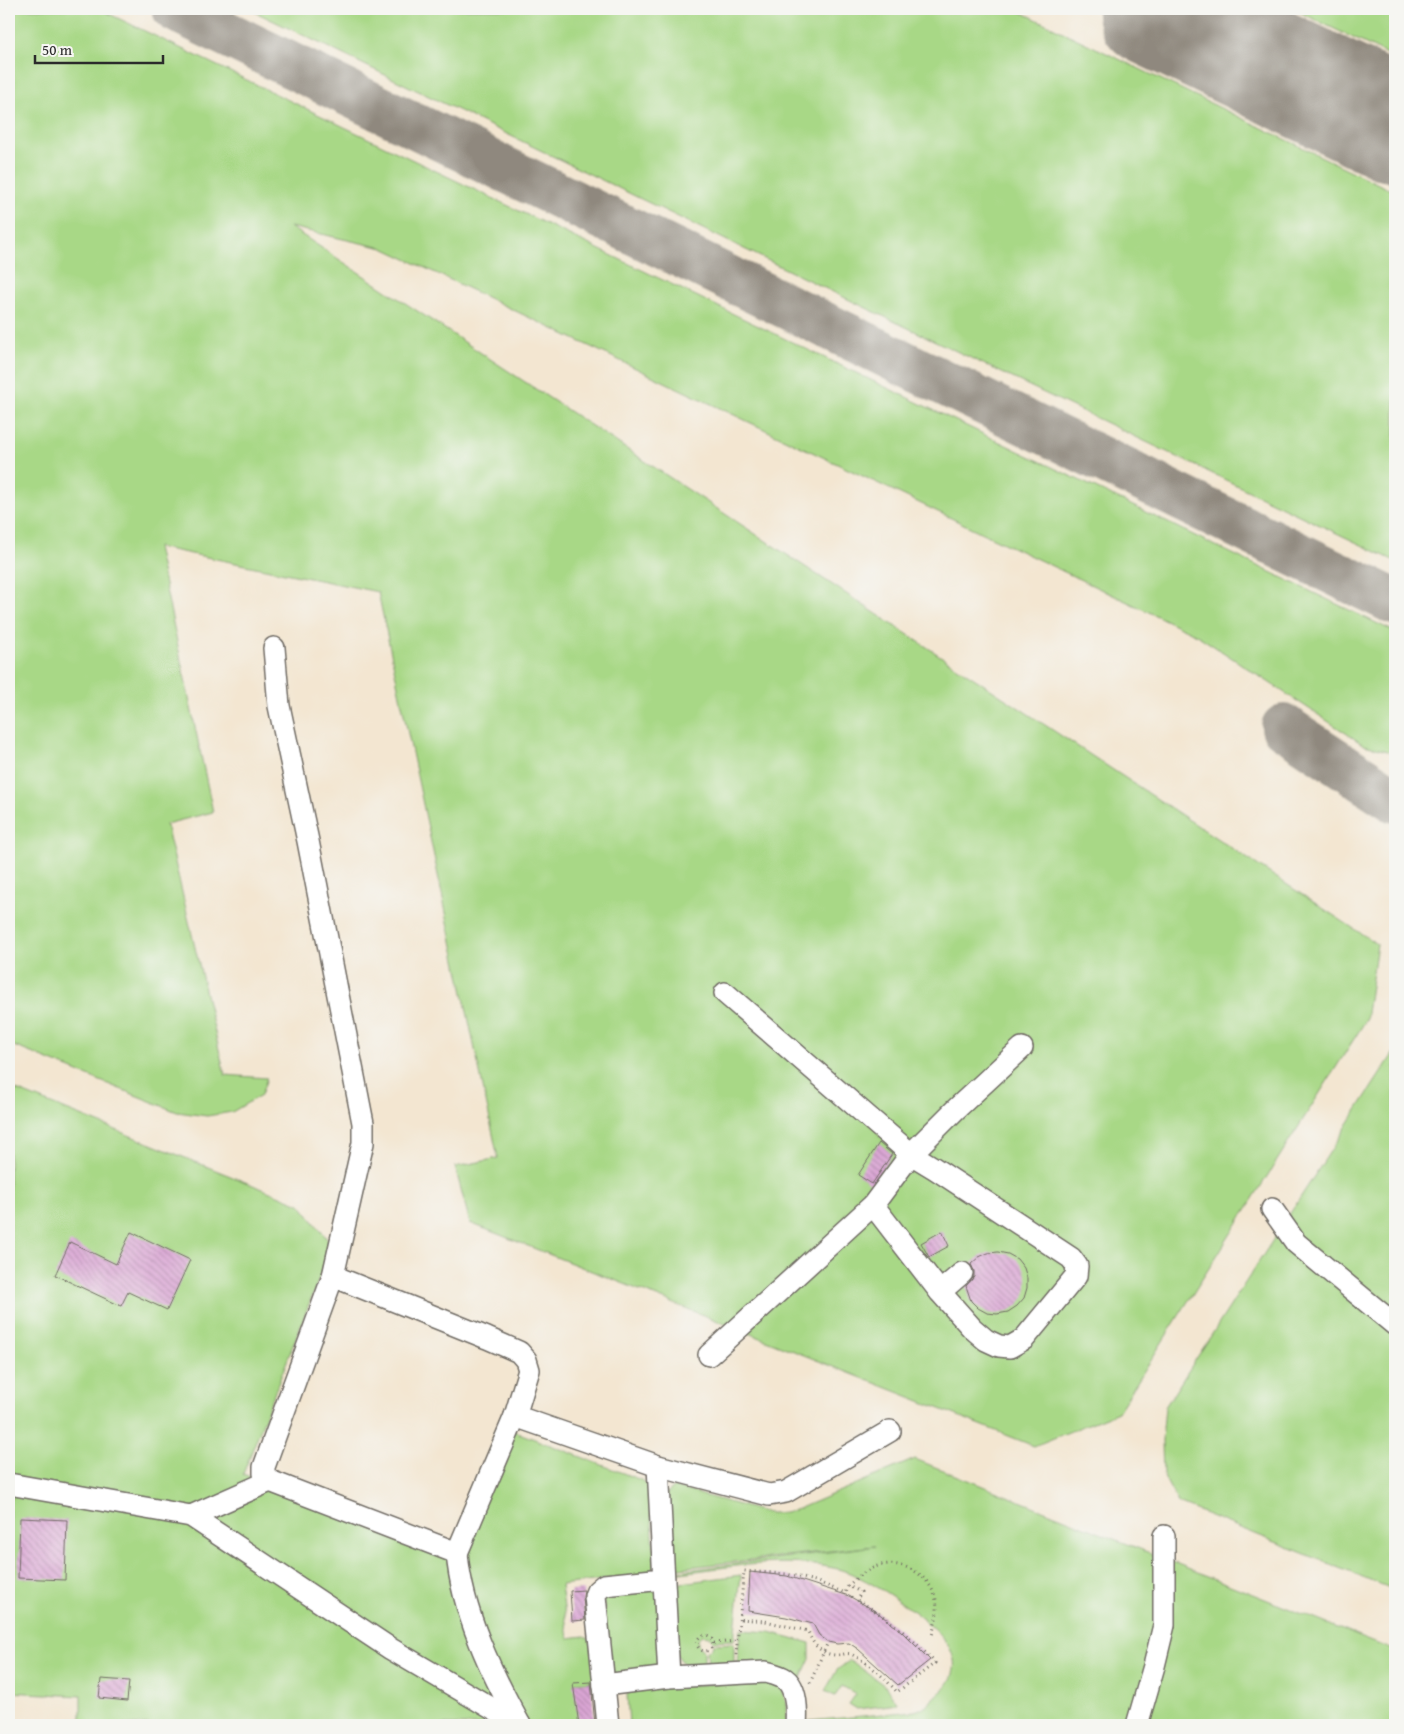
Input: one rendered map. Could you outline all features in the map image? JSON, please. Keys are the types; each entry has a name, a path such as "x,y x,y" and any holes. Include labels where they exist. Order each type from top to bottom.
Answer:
{"lane":[{"path":"274,648 279,706 364,1123 362,1143 333,1276 264,1467 264,1474 270,1481 457,1553"},
{"path":"725,993 911,1154 1071,1258 1076,1266 1076,1276 1024,1339 1010,1347 999,1346 986,1340 972,1328 940,1292 873,1205"},
{"path":"709,1355 873,1205 911,1154 1022,1048"},
{"path":"1272,1209 1296,1243 1395,1325"},
{"path":"940,1292 962,1273"},
{"path":"333,1276 487,1338 519,1352 526,1360 529,1370 515,1416 457,1553 464,1595 480,1643 520,1725"},
{"path":"515,1416 658,1466 769,1495 786,1492 890,1431"},
{"path":"658,1466 669,1677"},
{"path":"191,1516 270,1481"},
{"path":"9,1484 191,1516 391,1649 520,1725"},
{"path":"1137,1725 1164,1625 1164,1536"},
{"path":"608,1725 595,1602 597,1591 604,1585 663,1579"},
{"path":"604,1685 669,1677 766,1672 787,1680 793,1691 797,1714 796,1725"}],"path":[{"path":"735,1673 744,1571 787,1574 815,1581 845,1592 848,1586 870,1569 898,1564 917,1572 932,1589 936,1599 936,1618 932,1636"},
{"path":"740,1619 765,1621 808,1631 814,1644 823,1652 831,1655 848,1653 869,1665 896,1692 935,1663 902,1629 876,1610 857,1600 861,1592 848,1586"},
{"path":"705,1635 712,1638 714,1642 712,1648 706,1651 700,1650 697,1645 698,1639 705,1635"},
{"path":"714,1642 737,1641"},
{"path":"808,1687 828,1642"}],"green space":[{"path":"9,9 99,9 1395,632 1395,753 1364,745 1197,635 383,248 290,227 1377,944 1366,1020 1118,1412 1034,1446 470,1223 455,1167 498,1158 378,592 157,547 213,812 166,824 225,1075 267,1078 261,1095 232,1112 207,1116 177,1112 9,1044"},
{"path":"249,9 1015,9 1395,192 1395,561 837,294"},
{"path":"1293,9 1395,9 1395,58"},
{"path":"1395,1051 1395,1590 1178,1503 1163,1475 1162,1440 1165,1407"},
{"path":"9,1087 300,1204 332,1245 243,1474 457,1557 511,1430 641,1480 647,1485 650,1491 655,1565 650,1574 561,1585 568,1638 584,1636 590,1639 600,1681 574,1683 580,1725 81,1725 81,1696 9,1692"},
{"path":"915,1459 1395,1651 1395,1725 809,1725 809,1721 915,1711 923,1708 949,1683 954,1669 952,1653 934,1629 902,1603 867,1581 838,1569 796,1563 775,1563 671,1574 671,1572 875,1546 671,1569 667,1493 674,1487 768,1513 785,1513"},
{"path":"741,1575 734,1640 713,1641 710,1636 702,1635 699,1637 698,1642 699,1647 704,1651 704,1666 685,1665 676,1654 673,1587 681,1583"},
{"path":"653,1589 658,1594 661,1670 615,1674 610,1671 603,1595"},
{"path":"740,1630 770,1632 810,1643 810,1658 800,1680 786,1673 737,1665"},
{"path":"734,1643 734,1665 708,1665 707,1651 712,1648 713,1644"},
{"path":"850,1660 885,1686 898,1704 857,1709 849,1704 856,1694 842,1686 835,1696 825,1691 837,1670"},
{"path":"771,1680 783,1691 786,1702 786,1725 629,1725 627,1694 633,1689"}],"building":[{"path":"879,1143 892,1154 872,1184 858,1175"},
{"path":"942,1231 949,1246 929,1257 921,1243"},
{"path":"131,1232 190,1260 167,1310 128,1292 121,1306 55,1275 70,1242 116,1264"},
{"path":"988,1253 1008,1254 1017,1259 1024,1268 1027,1288 1024,1298 1017,1306 1008,1312 997,1314 987,1313 978,1308 971,1301 966,1286 974,1277 971,1264 979,1257"},
{"path":"20,1518 67,1520 65,1580 18,1578"},
{"path":"750,1572 787,1576 849,1596 877,1612 901,1631 930,1660 898,1685 858,1649 849,1643 837,1644 828,1642 819,1635 813,1624 786,1617 748,1611"},
{"path":"584,1590 585,1620 572,1621 570,1591"},
{"path":"101,1679 129,1681 127,1701 99,1698"},
{"path":"591,1682 595,1725 579,1725 573,1683"}],"taxiway":[{"path":"175,9 1395,602"},
{"path":"1284,727 1395,800"}],"runway":[{"path":"1154,9 1395,125"}]}
